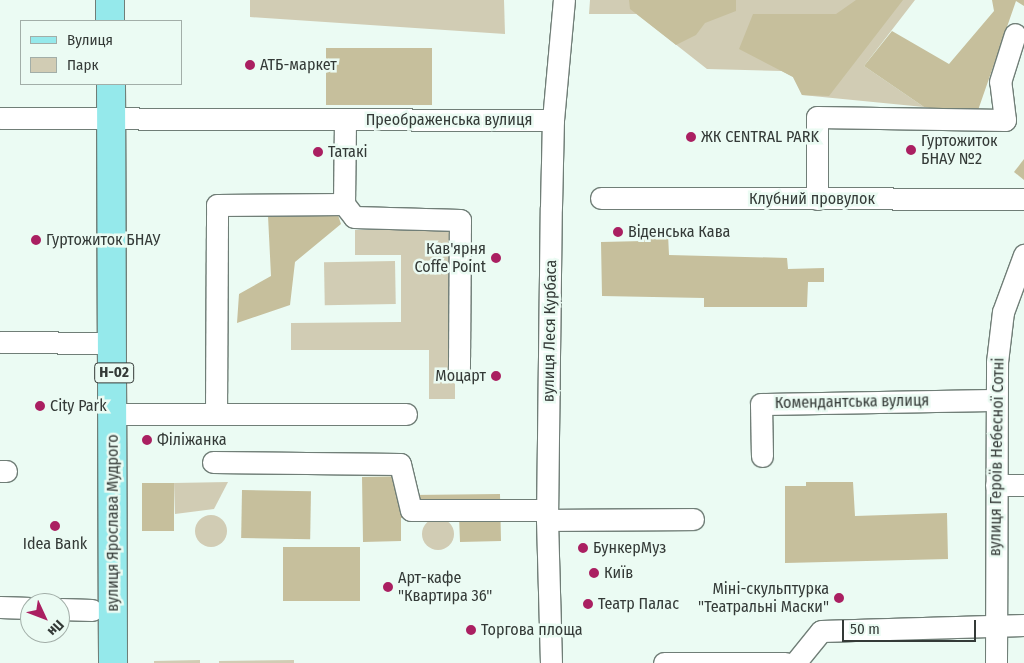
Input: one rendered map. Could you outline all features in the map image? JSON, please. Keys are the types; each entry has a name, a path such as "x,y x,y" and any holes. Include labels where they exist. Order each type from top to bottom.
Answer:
{"main road":[{"path":"110,0 110,20"},
{"name":"вулиця Ярослава Мудрого","path":"111,85 114,343 113,663"}],"street":[{"name":"вулиця Леся Курбаса","path":"551,663 547,515 553,120 564,0"},
{"path":"817,199 817,117 1005,120 1000,82 1015,34"},
{"path":"0,118 112,118"},
{"name":"Преображенська вулиця","path":"112,118 553,120"},
{"path":"345,120 344,204 354,218 460,220 459,370"},
{"name":"Клубний провулок","path":"601,198 1024,200"},
{"path":"216,412 218,205 344,204"},
{"name":"вулиця Героїв Небесної Сотні","path":"996,663 996,400 1003,312 1024,255"},
{"path":"0,342 114,343"},
{"name":"Комендантська вулиця","path":"762,456 762,404 996,400"},
{"path":"114,414 216,412 406,414"},
{"path":"213,462 400,464 411,510 693,519"},
{"path":"996,485 1024,485"},
{"path":"0,607 20,608"},
{"path":"70,609 92,610"},
{"path":"795,663 821,631 996,624 1024,625"},
{"path":"664,663 785,663"}],"green space":[{"path":"250,0 504,0 505,34 250,17"},
{"path":"590,0 915,0 864,66 924,107 802,95 793,77 782,71 707,69 637,14 589,14"},
{"path":"455,229 455,399 429,399 429,350 291,350 291,323 401,322 401,255 355,255 355,230"},
{"path":"395,261 396,304 325,305 324,262"},
{"path":"228,482 214,509 175,514 174,483"},
{"path":"211,515 217,516 222,520 226,525 226,537 222,542 217,546 211,547 205,546 200,542 196,537 195,531 196,525 200,520 205,516"},
{"path":"438,518 449,523 454,534 449,545 438,550 427,545 422,534 427,523"},
{"path":"200,660 200,663 154,663 154,661"},
{"path":"294,660 294,663 219,663 219,661"}],"shaded area":[{"path":"629,0 736,0 736,11 705,23 696,35 676,45 630,9"},
{"path":"856,0 903,0 829,96 802,95 793,77 739,49 753,14 836,14"},
{"path":"992,0 1024,0 1024,6 1016,1 976,116 924,107 864,66 892,31 949,64 994,11"},
{"path":"326,48 432,48 432,105 326,105"},
{"path":"1024,159 1024,180 1014,172"},
{"path":"337,212 341,224 295,262 290,305 237,323 239,294 271,276 268,216"},
{"path":"644,234 668,234 669,255 787,258 788,269 824,268 824,282 808,282 807,307 704,307 704,298 602,296 601,242 644,241"},
{"path":"411,476 412,495 500,494 501,541 460,542 459,516 401,518 401,541 363,542 362,477"},
{"path":"806,482 853,482 855,516 947,513 948,559 785,563 785,486 806,486"},
{"path":"142,483 174,483 174,531 142,531"},
{"path":"242,490 311,491 310,539 241,538"},
{"path":"283,547 360,547 360,601 283,601"}],"place":[{"name":"АТБ-маркет","path":"250,65"},
{"name":"ЖК CENTRAL PARK","path":"691,137"},
{"name":"Гуртожиток БНАУ №2","path":"911,150"},
{"name":"Татакі","path":"318,152"},
{"name":"Віденська Кава","path":"618,232"},
{"name":"Гуртожиток БНАУ","path":"36,240"},
{"name":"Кав'ярня Coffe Point","path":"496,258"},
{"name":"Моцарт","path":"496,376"},
{"name":"City Park","path":"40,406"},
{"name":"Філіжанка","path":"147,440"},
{"name":"Idea Bank","path":"55,526"},
{"name":"БункерМуз","path":"583,548"},
{"name":"Київ","path":"594,573"},
{"name":"Арт-кафе \"Квартира 36\"","path":"388,587"},
{"name":"Міні-скульптурка \"Театральні Маски\"","path":"839,598"},
{"name":"Театр Палас","path":"588,604"},
{"name":"Торгова площа","path":"471,630"}]}
